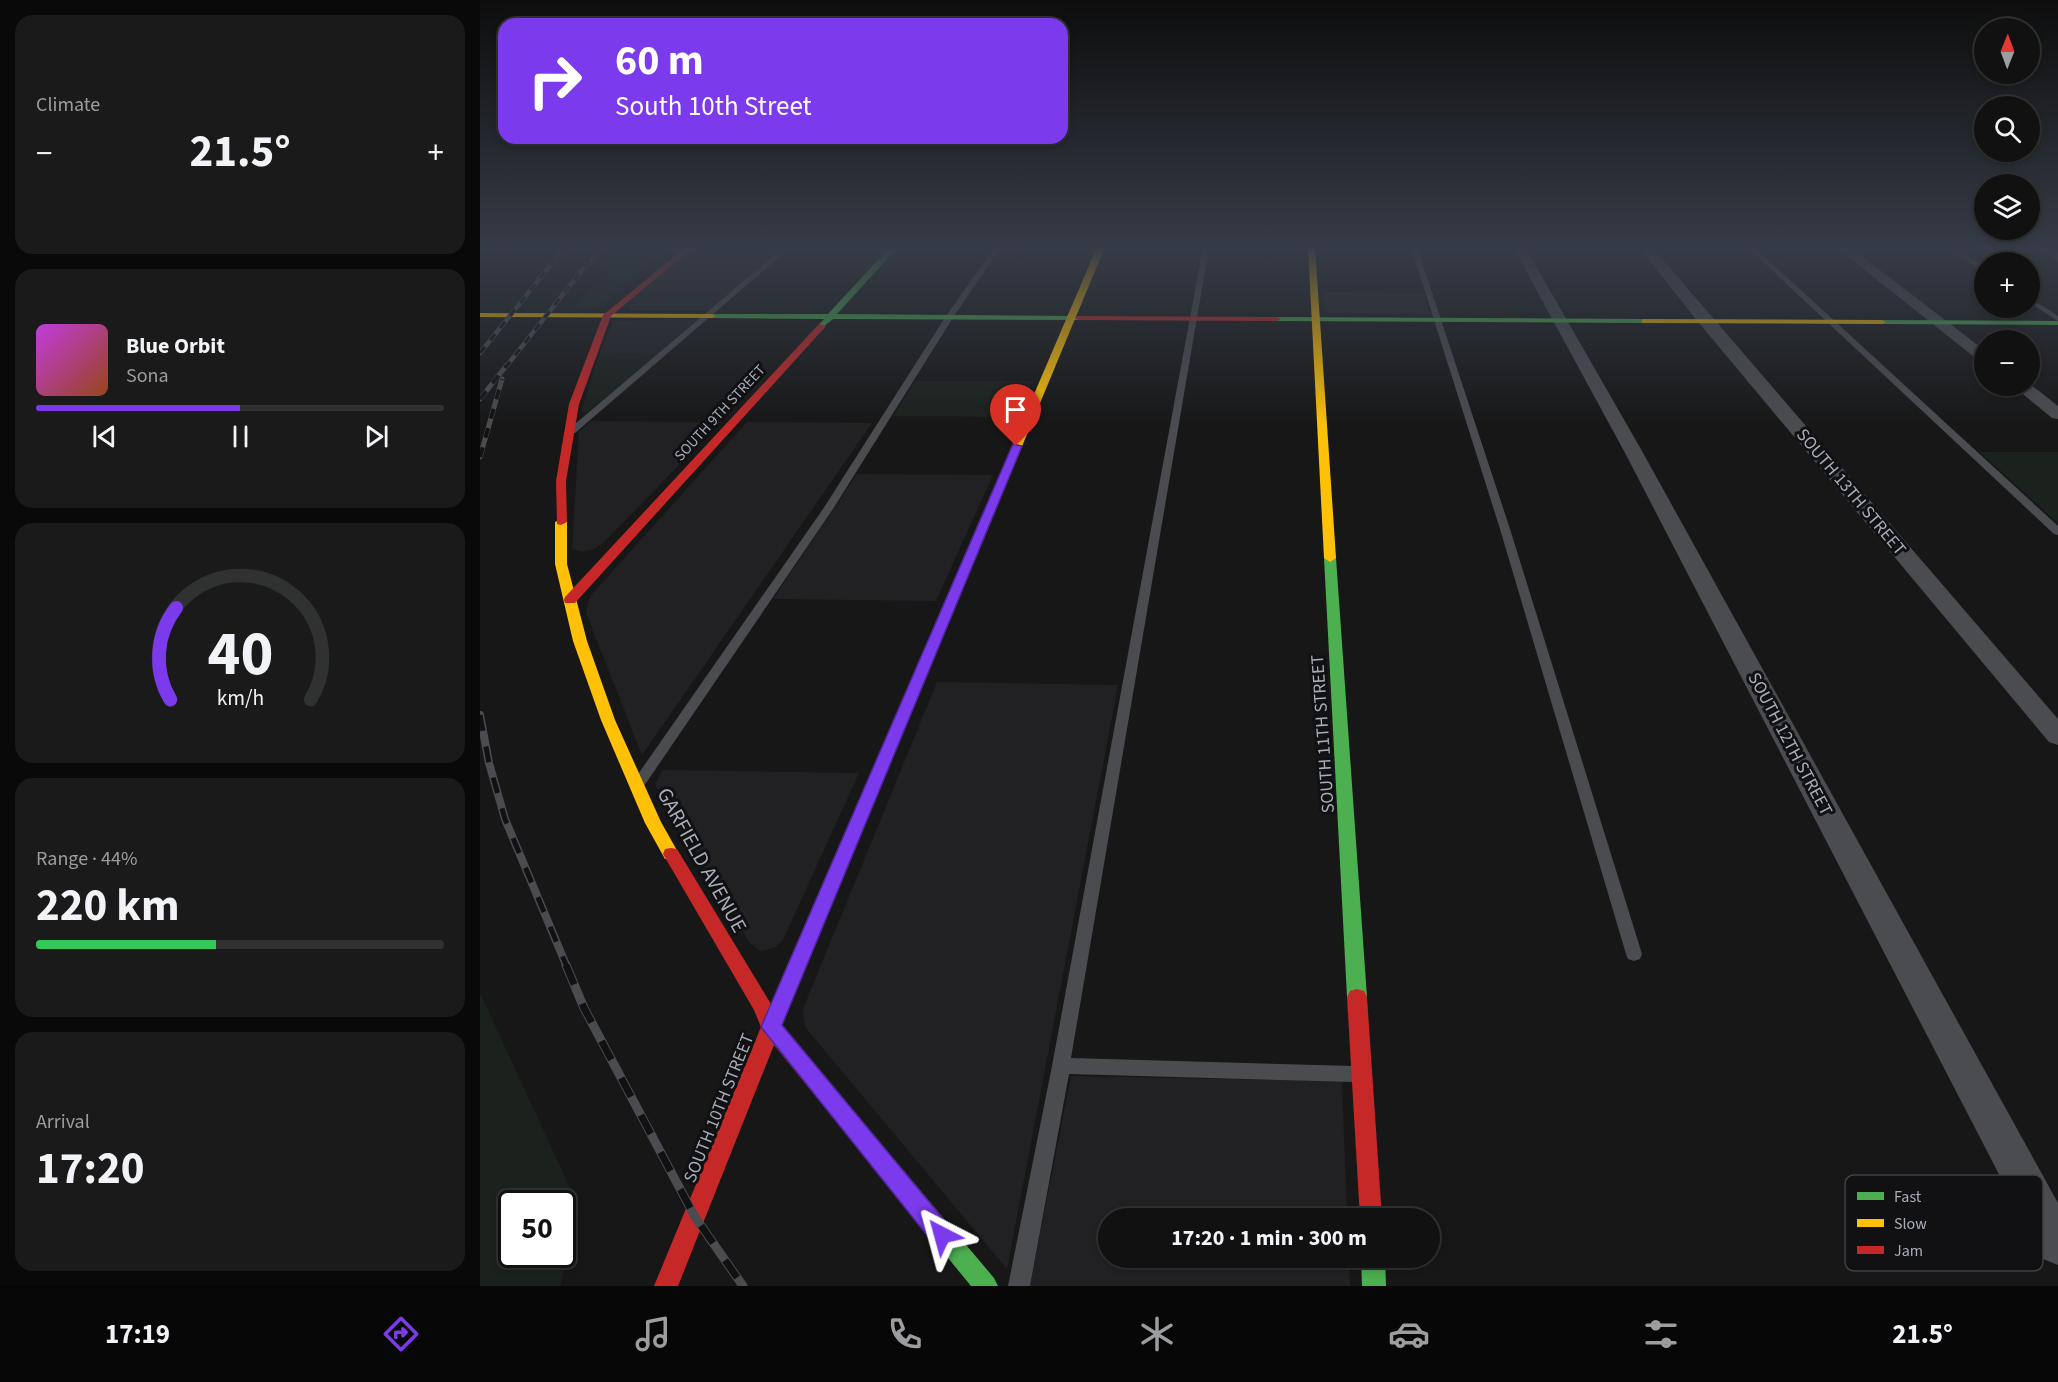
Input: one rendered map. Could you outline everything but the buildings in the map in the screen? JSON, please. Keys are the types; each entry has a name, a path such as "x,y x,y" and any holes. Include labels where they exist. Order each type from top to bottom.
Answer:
{"street":[{"path":"607,315 617,307"},
{"name":"SOUTH 9TH STREET","path":"570,600 839,307"},
{"name":"SOUTH 10TH STREET","path":"666,1286 771,1027 1075,307"},
{"name":"SOUTH 11TH STREET","path":"1313,307 1364,1075 1371,1208"},
{"name":"SOUTH 12TH STREET","path":"1552,307 1633,451 2021,1175"},
{"name":"SOUTH 13TH STREET","path":"1694,307 2058,736"},
{"path":"1920,307 1974,349"},
{"path":"480,315 2058,321"},
{"name":"GARFIELD AVENUE","path":"607,315 574,404 561,481 561,564 592,675 653,823 762,1005 771,1027 986,1286"},
{"path":"2034,396 2058,414"},
{"name":"SOUTH 12TH STREET","path":"2043,1216 2058,1244"},
{"path":"1373,1268 1374,1286"}],"lane":[{"path":"569,433 720,307"},
{"path":"637,786 828,509 956,307"},
{"path":"1019,1286 1061,1066 1194,307"},
{"path":"1434,307 1505,529 1634,954"},
{"path":"1815,307 2058,532"},
{"path":"2040,308 2058,321"},
{"path":"1061,1066 1364,1075"}],"shaded area":[{"path":"574,307 596,307 586,309 573,309"},
{"path":"714,307 711,310 632,310 628,308"},
{"path":"1324,307 1428,307 1430,314 1328,313 1324,311"},
{"path":"702,319 659,354 600,353 614,321"},
{"path":"600,353 659,354 586,413 581,412"},
{"path":"915,381 1032,381 1016,417 893,416"},
{"path":"591,421 721,422 603,543 583,552 572,549 579,431"},
{"path":"747,422 872,423 642,755 586,613 588,603 591,595"},
{"path":"1980,452 2058,452 2058,523"},
{"path":"857,474 993,475 936,601 773,599"},
{"path":"937,682 1118,685 1007,1269 805,1027 803,1009"},
{"path":"662,770 859,773 783,940 774,948 760,951 749,942 655,785"},
{"path":"480,993 571,1190 498,1190 498,1268 564,1268 560,1286 480,1286"},
{"path":"1071,1076 1342,1081 1347,1208 1098,1208 1098,1268 1349,1268 1350,1286 1030,1286"},
{"path":"576,1201 579,1207 576,1219"}],"railway":[{"path":"480,353 517,307"},
{"path":"505,368 553,307"},
{"path":"480,399 506,366"},
{"path":"480,457 502,379"},
{"path":"480,715 489,763 505,819 567,967"},
{"path":"566,965 584,1008 695,1217 743,1286"}],"traffic: fast":[{"path":"822,326 839,307"},
{"path":"712,316 1079,318"},
{"path":"1277,319 1645,321"},
{"path":"1882,322 2058,323"},
{"path":"1330,558 1357,997"},
{"path":"795,969 955,593"},
{"path":"842,1113 986,1286"},
{"path":"1373,1268 1374,1286"}],"traffic: slow":[{"path":"955,593 1076,307"},
{"path":"1315,307 1330,558"},
{"path":"480,315 712,316"},
{"path":"1645,321 1882,322"},
{"path":"561,522 561,564 580,641 608,720 653,823 671,854"}],"traffic: jam":[{"path":"561,522 561,481 574,404 607,315 617,307"},
{"path":"1079,318 1277,319"},
{"path":"570,600 822,326"},
{"path":"671,854 762,1006 771,1027 842,1113"},
{"path":"666,1286 795,969"},
{"path":"1357,997 1370,1208"}],"route":[{"path":"942,1235 771,1027 1016,446"}]}
